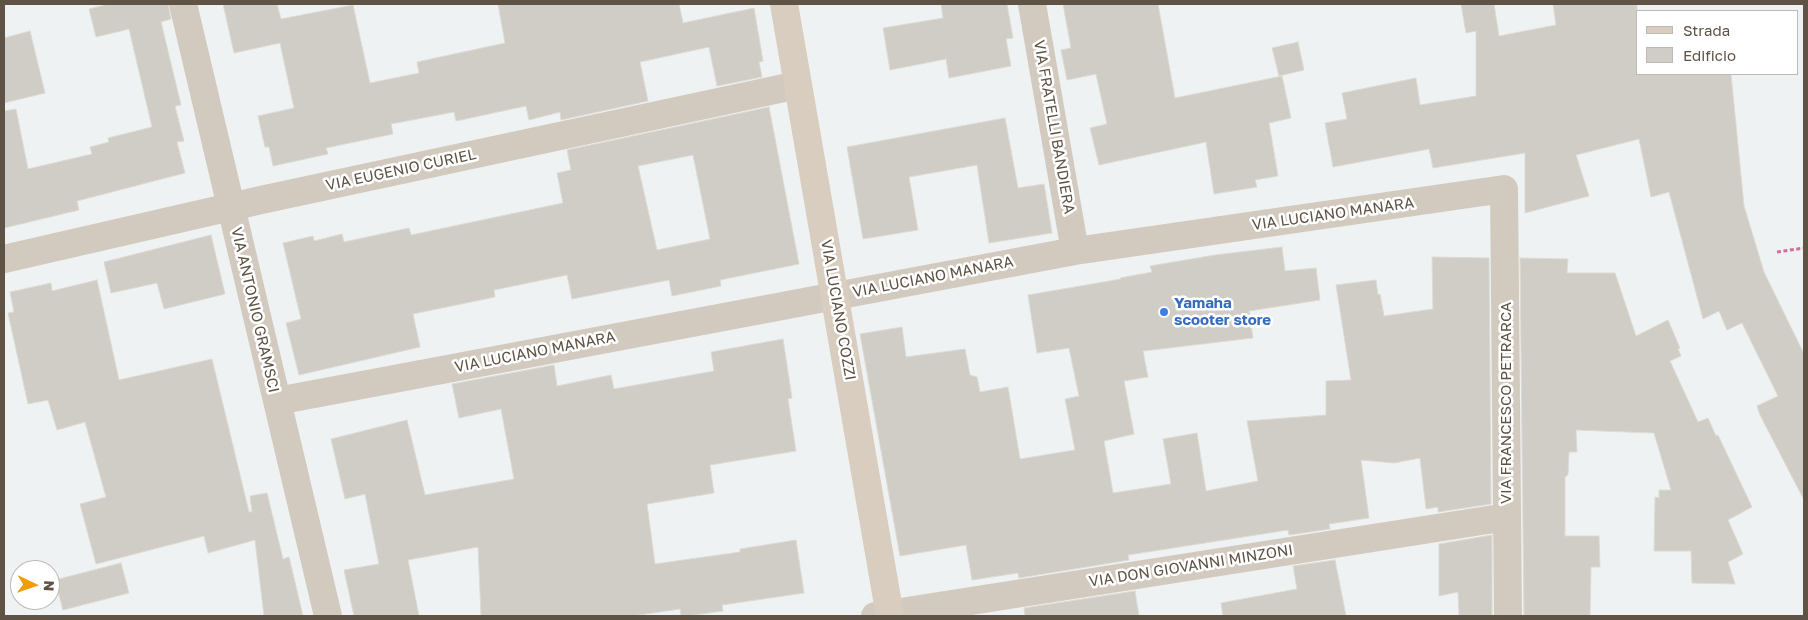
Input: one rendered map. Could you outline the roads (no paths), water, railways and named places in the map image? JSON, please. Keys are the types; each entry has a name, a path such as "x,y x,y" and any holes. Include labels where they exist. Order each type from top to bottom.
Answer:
{"street":[{"name":"VIA ANTONIO GRAMSCI","path":"182,4 328,616"},
{"name":"VIA LUCIANO COZZI","path":"784,4 835,295 885,616"},
{"name":"VIA FRATELLI BANDIERA","path":"1032,4 1075,251"},
{"name":"VIA EUGENIO CURIEL","path":"4,259 231,207 798,85"},
{"name":"VIA LUCIANO MANARA","path":"277,401 1075,251 1504,190"},
{"name":"VIA FRANCESCO PETRARCA","path":"1504,190 1508,616"},
{"name":"VIA DON GIOVANNI MINZONI","path":"885,616 1507,516"}],"place":[{"name":"Yamaha scooter store","path":"1164,312"}]}
